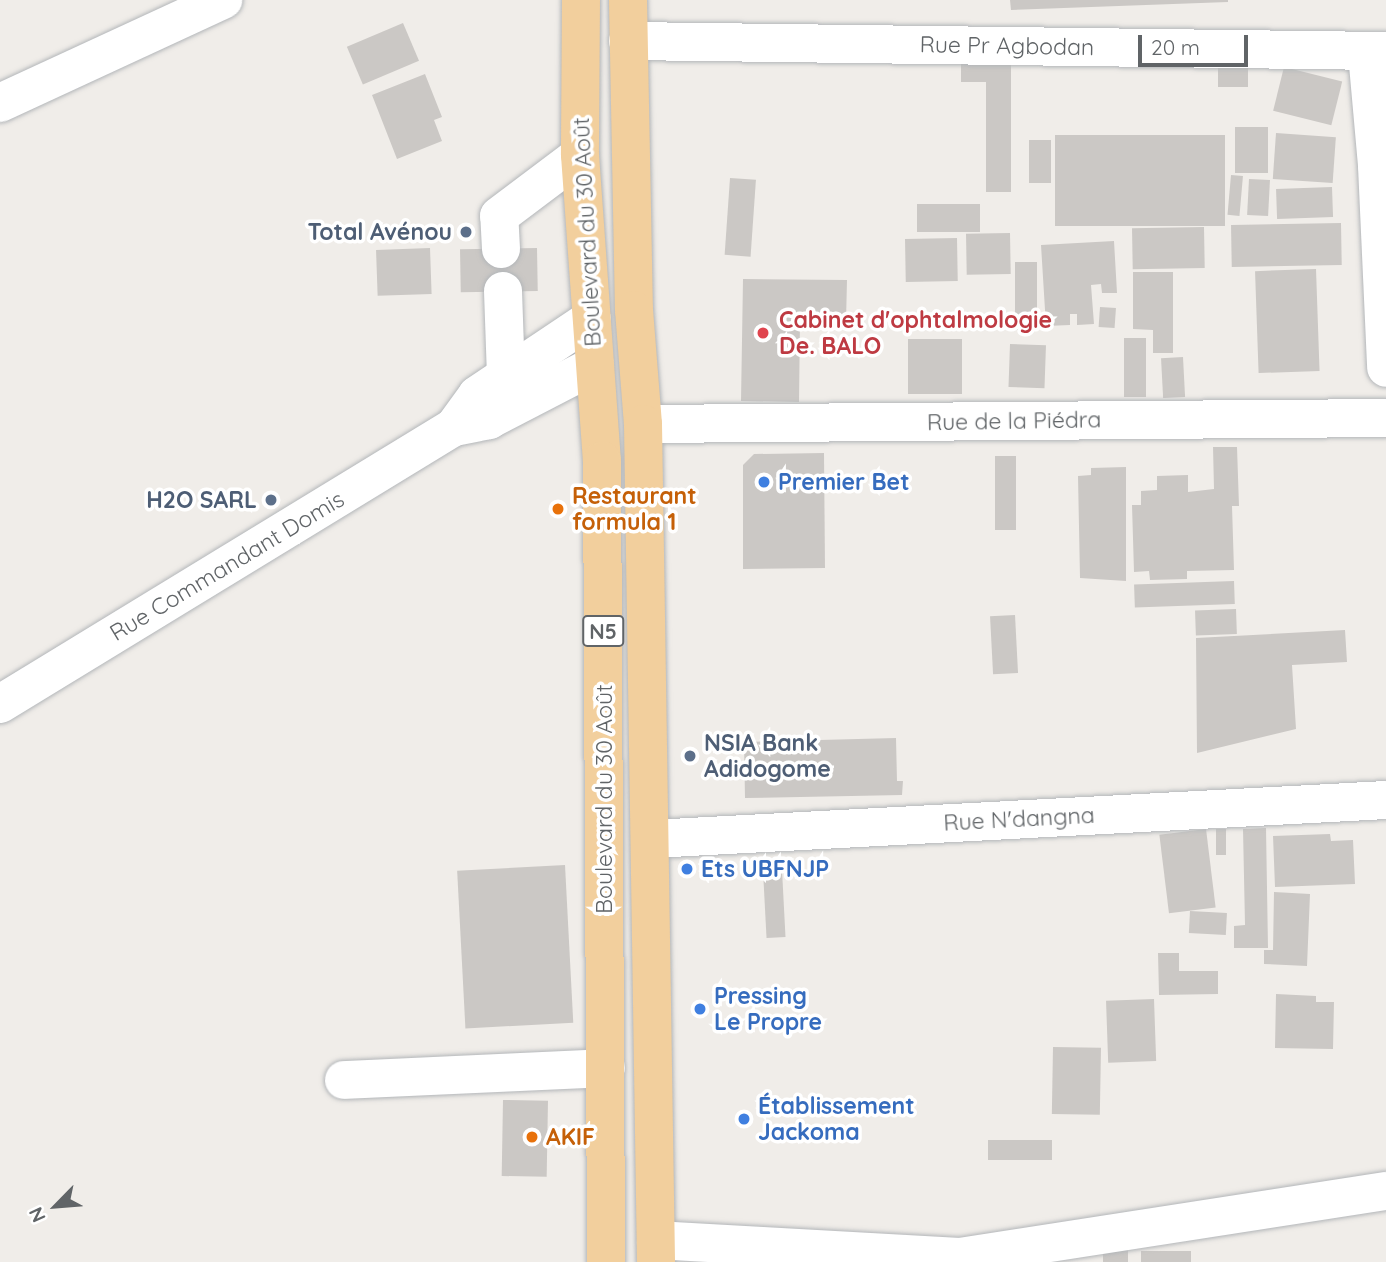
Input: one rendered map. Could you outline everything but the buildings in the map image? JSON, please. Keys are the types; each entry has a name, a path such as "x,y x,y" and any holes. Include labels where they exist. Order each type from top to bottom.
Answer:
{"highway":[{"name":"Boulevard du 30 Août","path":"580,0 580,155 602,461 606,1262"},
{"name":"Boulevard du 30 Août","path":"628,0 634,310 643,425 652,839 656,1251"},
{"path":"592,318 634,310"},
{"path":"595,365 638,362"}],"street":[{"path":"0,103 223,0"},
{"name":"Rue Pr Agbodan","path":"628,41 1376,52"},
{"path":"1376,52 1377,166 1386,368"},
{"path":"501,249 499,216 580,155"},
{"path":"503,291 506,376"},
{"name":"Rue Commandant Domis","path":"454,427 477,396 592,318"},
{"name":"Rue Commandant Domis","path":"0,704 454,427 489,420 595,365"},
{"name":"Rue de la Piédra","path":"643,425 1386,418"},
{"name":"Rue N'dangna","path":"652,839 1386,800"},
{"path":"344,1080 606,1068"},
{"path":"656,1251 959,1260 1386,1192"}],"place":[{"name":"Total Avénou","path":"466,232"},
{"name":"Cabinet d'ophtalmologie De. BALO","path":"763,333"},
{"name":"Premier Bet","path":"764,482"},
{"name":"H2O SARL","path":"271,500"},
{"name":"Restaurant formula 1","path":"558,509"},
{"name":"NSIA Bank Adidogome","path":"690,756"},
{"name":"Ets UBFNJP","path":"687,869"},
{"name":"Pressing Le Propre","path":"700,1009"},
{"name":"Établissement Jackoma","path":"744,1119"},
{"name":"AKIF","path":"532,1137"}]}
